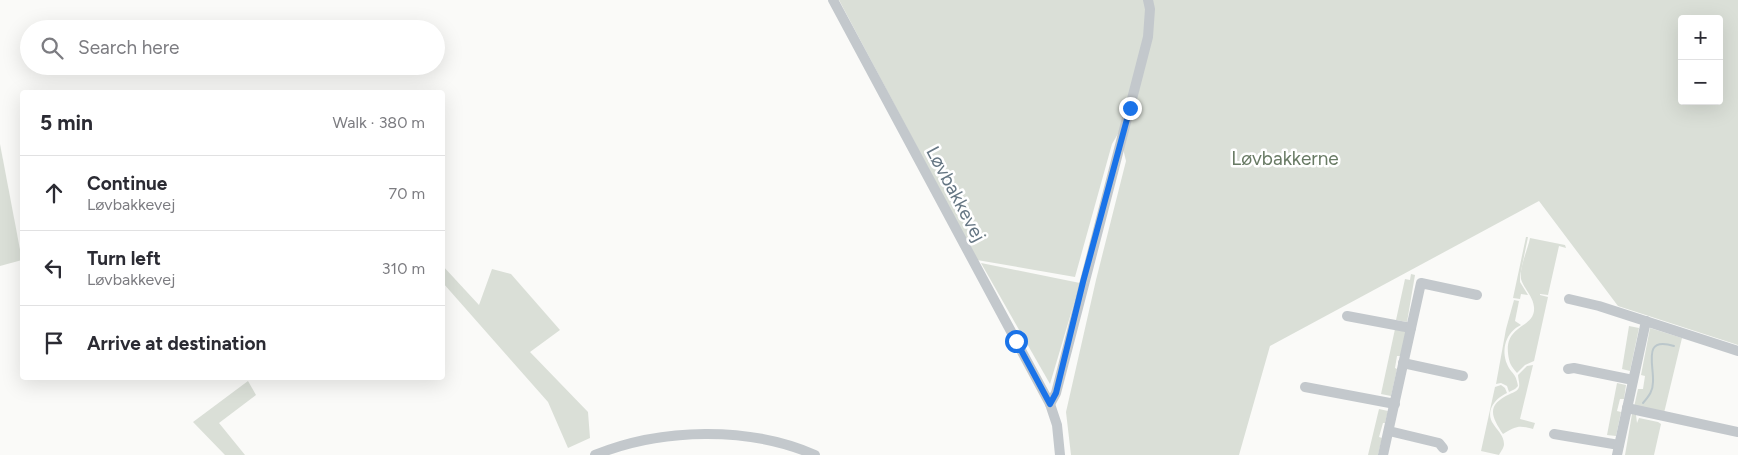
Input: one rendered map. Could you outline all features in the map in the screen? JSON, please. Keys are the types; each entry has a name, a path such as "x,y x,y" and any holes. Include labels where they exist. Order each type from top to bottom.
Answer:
{"street":[{"name":"Løvbakkevej","path":"833,0 1050,404 1057,425 1060,455"},
{"path":"1050,404 1056,393 1148,36 1150,9 1148,0"},
{"path":"1384,455 1421,283 1477,295"},
{"path":"1569,299 1599,306 1738,351"},
{"path":"1347,316 1411,328"},
{"path":"1554,434 1618,450 1646,321"},
{"path":"1404,363 1463,376"},
{"path":"1568,369 1574,368 1633,380"},
{"path":"1305,387 1394,404"},
{"path":"1627,408 1738,432"},
{"path":"1389,431 1439,443 1443,448"},
{"path":"595,455 659,437 690,434 720,434 747,437 783,444 815,455"}],"green space":[{"name":"Løvbakkerne","path":"839,0 1738,0 1738,345 1618,306 1539,201 1270,346 1239,455 1071,455 1066,412 1096,280 1126,161 1119,132 1112,144 1075,277 977,260"},
{"path":"0,144 20,249 20,261 0,266"},
{"path":"1526,237 1528,237 1520,282 1528,295 1521,294 1520,299 1513,298"},
{"path":"1530,238 1565,245 1566,248 1559,246 1548,295 1540,294 1548,297 1534,361 1525,365 1517,373 1510,362 1508,344 1515,331 1530,319 1533,314 1533,303 1521,279 1522,264"},
{"path":"981,263 1080,283 1050,384"},
{"path":"445,268 479,305 492,269 511,274 560,330 530,352 588,412 590,438 568,448 548,402 445,285"},
{"path":"1411,274 1415,275 1407,322 1396,320 1405,279 1410,280"},
{"path":"1514,300 1519,301 1515,321 1521,325 1508,336 1505,358 1516,378 1518,386 1509,392 1507,386 1501,383 1496,384 1506,329"},
{"path":"1629,326 1639,328 1630,371 1622,369"},
{"path":"1650,328 1682,338 1664,413 1634,407 1638,389 1643,389 1645,376 1641,375"},
{"path":"1395,329 1407,332 1402,356 1397,356 1395,368 1397,369 1391,396 1381,394"},
{"path":"1533,365 1520,419 1535,423 1533,429 1518,427 1503,434 1494,416 1494,407 1502,398 1518,390 1518,375 1527,366"},
{"path":"248,381 256,395 219,423 245,455 225,455 193,422"},
{"path":"1617,383 1626,385 1624,399 1620,399 1617,411 1621,412 1616,436 1607,435"},
{"path":"1501,385 1507,393 1493,404 1490,413 1492,422 1504,441 1504,447 1499,455 1481,451 1495,387"},
{"path":"1379,409 1388,411 1379,437 1382,438 1378,455 1368,455"},
{"path":"1632,414 1636,415 1637,423 1639,418 1661,424 1654,455 1625,455"}],"waterway":[{"path":"1643,403 1649,396 1652,388 1652,354 1654,348 1657,345 1664,344 1674,346"}],"route":[{"path":"1016,341 1050,404 1056,393 1083,282 1130,108"}]}
